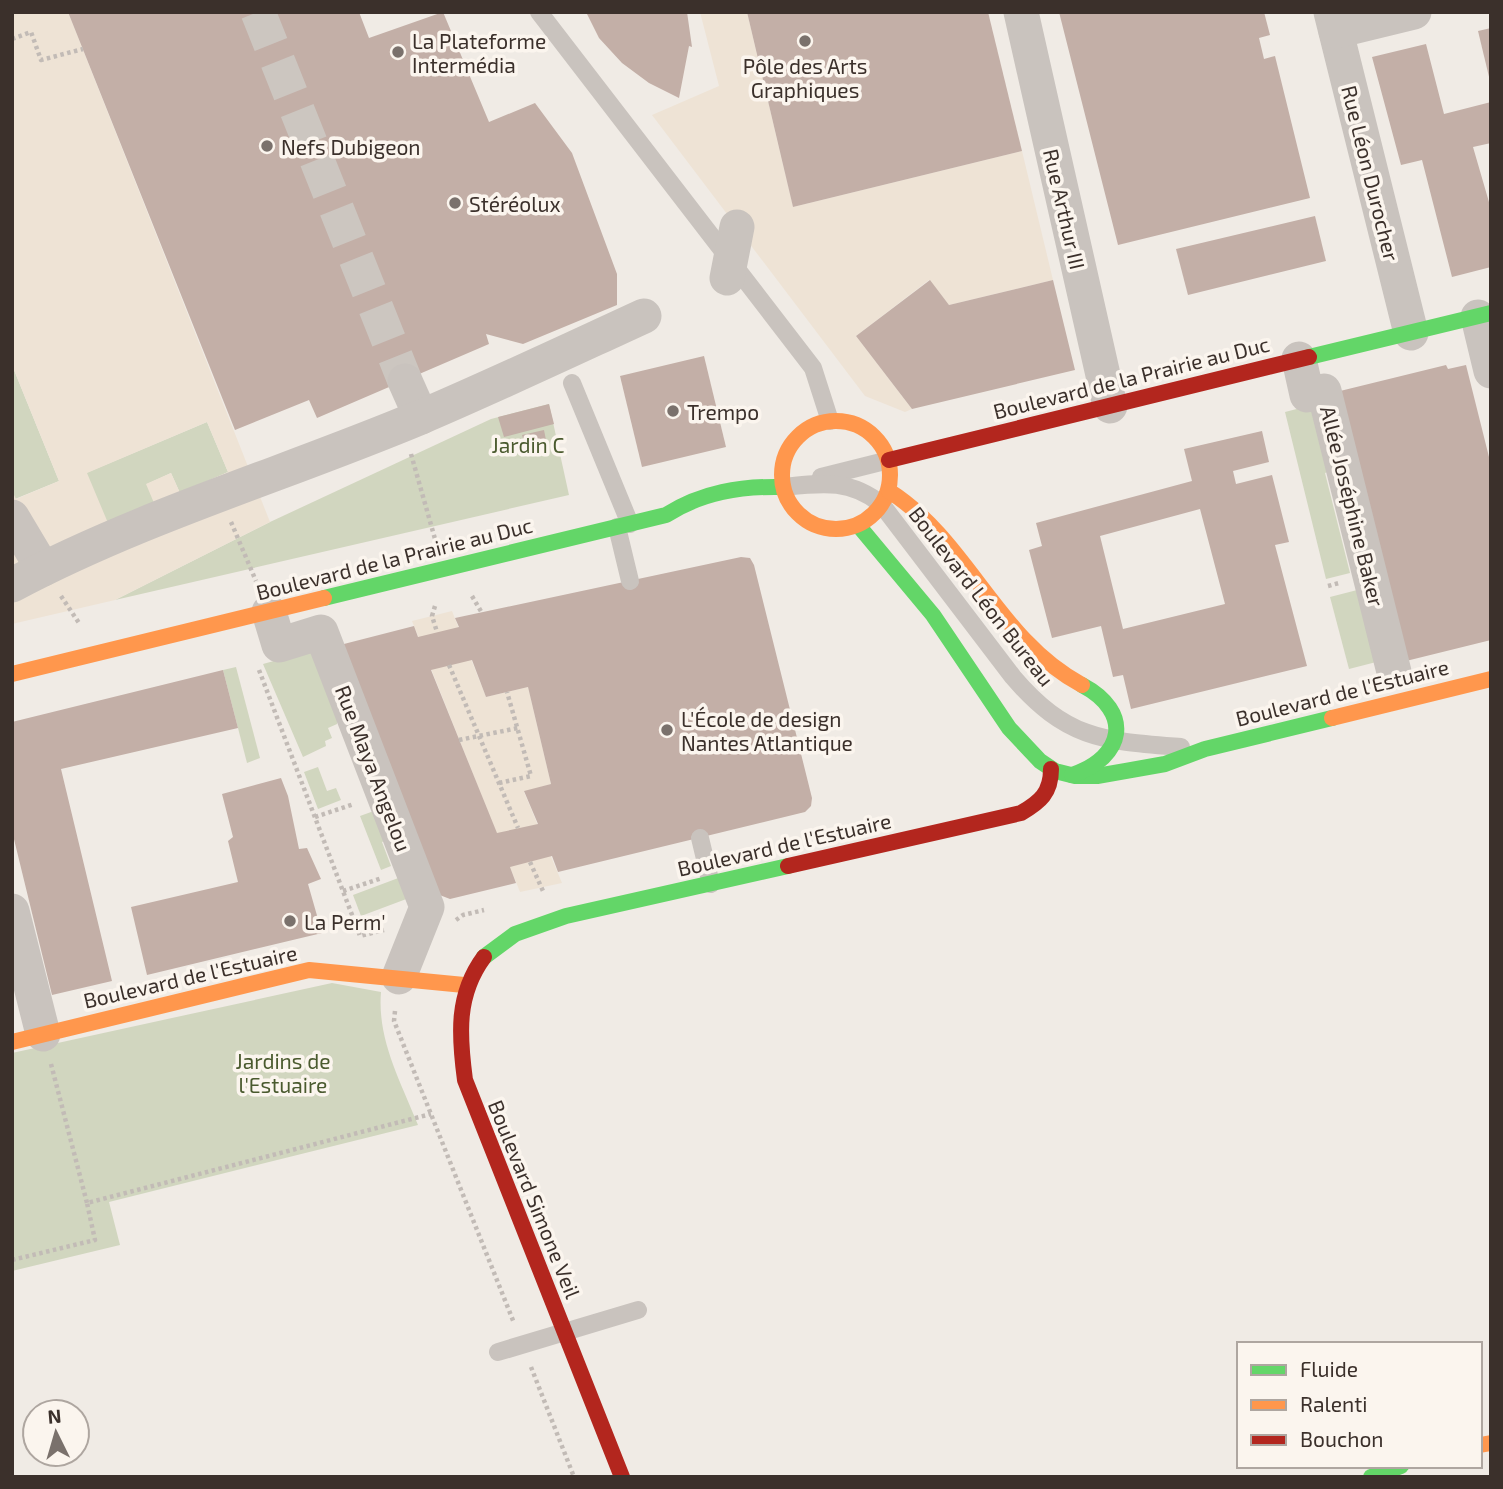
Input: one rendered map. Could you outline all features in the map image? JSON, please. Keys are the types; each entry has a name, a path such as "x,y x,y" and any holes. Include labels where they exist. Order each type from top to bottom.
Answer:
{"main road":[{"name":"Boulevard de la Prairie au Duc","path":"889,460 1484,315"},
{"path":"830,421 859,425 882,445 889,460 885,498 858,525 834,529 811,523 799,514 783,487 784,464 792,443 803,432 830,421"},
{"name":"Boulevard de la Prairie au Duc","path":"12,674 666,515 684,502 747,485 783,487"},
{"name":"Boulevard Léon Bureau","path":"885,498 911,505 1011,628 1055,669 1093,690 1106,702 1117,722 1115,740"},
{"path":"858,525 889,557 944,629 1015,735 1051,769 1070,775 1099,764 1115,740"},
{"name":"Boulevard de l'Estuaire","path":"1070,775 1103,775 1137,770 1194,757 1205,749 1491,679"},
{"name":"Boulevard de l'Estuaire","path":"28,1038 309,970 464,985 501,941 566,916 1021,813 1045,799 1052,785 1051,769"},
{"name":"Boulevard Simone Veil","path":"464,985 459,1035 465,1080 622,1477"},
{"path":"1371,1477 1396,1468"}],"street":[{"name":"Rue Arthur III","path":"1021,12 1110,406"},
{"path":"1334,22 1414,12"},
{"name":"Rue Léon Durocher","path":"1334,22 1411,333"},
{"path":"1484,315 1491,371"},
{"path":"12,585 43,569 220,495 410,421 644,316"},
{"name":"Allée Joséphine Baker","path":"1299,359 1307,395 1324,391 1394,672"},
{"path":"405,381 410,421"},
{"path":"12,517 43,569"},
{"path":"269,612 279,645"},
{"name":"Rue Maya Angelou","path":"279,645 321,632 427,907 399,977"},
{"path":"12,911 28,1038"}],"lane":[{"path":"539,12 732,255 813,368 830,421"},
{"path":"572,383 623,526 630,581"},
{"name":"Boulevard de la Prairie au Duc","path":"783,487 889,460"},
{"name":"Boulevard de la Prairie au Duc","path":"783,487 841,484 885,498"},
{"name":"Boulevard Léon Bureau","path":"885,498 1033,700 1072,727 1115,740"},
{"name":"Boulevard de l'Estuaire","path":"1115,740 1141,746 1205,749"},
{"path":"700,838 711,884"},
{"path":"498,1352 564,1330 638,1310"}],"path":[{"path":"13,38 31,32 41,60 83,49"},
{"path":"410,421 412,456 430,527 448,569"},
{"path":"220,495 269,612"},
{"path":"43,569 99,653"},
{"path":"279,645 252,653 360,936 421,922"},
{"path":"449,666 518,828"},
{"path":"499,783 531,776 508,692"},
{"path":"459,740 518,728"},
{"path":"315,817 384,794"},
{"path":"530,862 544,895"},
{"path":"343,891 412,868"},
{"path":"399,977 394,1021 574,1477"},
{"path":"12,1260 95,1240 87,1203 28,1038"},
{"path":"87,1203 431,1114"}],"green space":[{"path":"12,365 59,481 15,499 12,491"},
{"path":"1320,403 1336,469 1325,473 1350,573 1326,579 1285,412"},
{"name":"Jardin C","path":"549,404 569,495 115,600 270,522 491,419"},
{"path":"207,422 228,472 180,493 171,473 147,484 155,503 107,523 86,473"},
{"path":"1365,588 1384,660 1349,669 1330,597"},
{"path":"313,650 338,717 337,724 328,728 332,738 325,741 326,746 303,757 263,664"},
{"path":"236,667 260,758 247,763 223,670"},
{"path":"318,767 327,791 336,788 341,800 318,809 304,772"},
{"path":"385,807 397,836 382,842 391,866 381,870 360,816"},
{"path":"401,877 409,898 361,916 353,895"},
{"name":"Jardins de l'Estuaire","path":"332,983 381,992 386,1044 418,1125 109,1202 120,1245 12,1271 12,1053"}],"shaded area":[{"path":"12,12 68,12 270,522 115,600 12,624 12,491 16,499 59,481 12,365","holes":["207,422 228,472 180,493 171,473 146,484 154,503 108,523 87,473"]},
{"path":"700,12 747,12 793,207 1022,151 1053,280 949,305 929,280 856,336 912,409 905,412 865,396 652,115 719,86"},
{"path":"452,611 486,697 528,687 551,784 524,792 562,883 520,892 412,621"}],"building":[{"name":"Nefs Dubigeon","path":"68,12 359,12 369,38 443,12 489,122 535,103 572,153 617,274 617,305 523,344 486,334 489,344 317,418 309,400 235,430"},
{"path":"586,12 687,12 692,47 689,46 679,98 649,83 622,63 599,38"},
{"path":"747,12 988,12 1022,151 793,207"},
{"path":"1059,12 1264,12 1270,35 1259,38 1264,59 1275,56 1310,198 1118,245"},
{"path":"1491,28 1491,80 1490,81 1478,31"},
{"path":"1426,44 1444,114 1491,102 1491,143 1473,147 1491,209 1491,267 1452,277 1422,160 1401,165 1372,57"},
{"path":"1315,216 1326,261 1188,295 1176,249"},
{"path":"930,280 949,305 1053,280 1075,370 912,409 856,336"},
{"name":"Trempo","path":"704,356 726,447 642,467 620,376"},
{"path":"1446,365 1448,369 1466,365 1491,465 1491,640 1402,662 1336,392"},
{"path":"549,404 554,424 504,437 498,417"},
{"path":"544,430 546,440 525,445 522,435"},
{"path":"1262,431 1269,462 1233,471 1236,484 1272,475 1289,542 1275,545 1307,666 1131,709 1123,675 1113,677 1101,626 1052,638 1029,550 1042,546 1036,523 1192,481 1184,449","holes":["1200,509 1225,604 1123,629 1100,536"]},
{"name":"L'École de design Nantes Atlantique","path":"741,557 750,558 754,565 812,798 811,806 805,812 558,872 552,856 510,867 516,883 450,899 437,894 340,645 414,626 418,637 459,627 455,618","holes":["472,660 486,697 528,687 551,784 524,791 538,824 497,833 431,670"]},
{"path":"223,670 238,728 61,769 112,981 52,995 12,831 12,722"},
{"path":"281,778 288,796 299,849 307,848 321,879 308,884 322,933 147,975 131,907 238,882 228,841 233,837 222,794"}],"tunnel":[{"path":"258,12 405,381"}],"traffic: fast":[{"path":"1309,357 1491,313"},
{"path":"324,598 666,515 694,501 722,492 783,487"},
{"path":"858,525 933,615 1009,728 1040,761 1055,771 1075,776 1097,776 1165,764 1205,749 1332,718"},
{"path":"1072,775 1090,767 1103,757 1112,746 1116,733 1115,721 1109,708 1082,685"},
{"path":"484,957 515,934 566,916 788,866"},
{"path":"1371,1477 1396,1468"}],"traffic: slow":[{"path":"836,421 857,425 874,437 886,454 890,475 886,496 874,513 857,525 836,529 815,525 798,513 786,496 782,475 786,454 798,437 815,425 836,421"},
{"path":"889,491 941,536 1027,643 1053,666 1082,685"},
{"path":"12,674 324,598"},
{"path":"1332,718 1491,679"},
{"path":"12,1042 309,970 464,985"},
{"path":"1482,1445 1491,1443"}],"traffic: jam":[{"path":"889,460 1309,357"},
{"path":"788,866 1021,813 1034,805 1047,791 1051,769"},
{"path":"484,957 468,986 464,1001 461,1031 465,1080 622,1477"}],"place":[{"name":"Pôle des Arts Graphiques","path":"805,41"},
{"name":"La Plateforme Intermédia","path":"398,52"},
{"name":"Nefs Dubigeon","path":"267,146"},
{"name":"Stéréolux","path":"455,203"},
{"name":"Trempo","path":"673,411"},
{"name":"L'École de design Nantes Atlantique","path":"667,730"},
{"name":"La Perm'","path":"290,921"}]}
